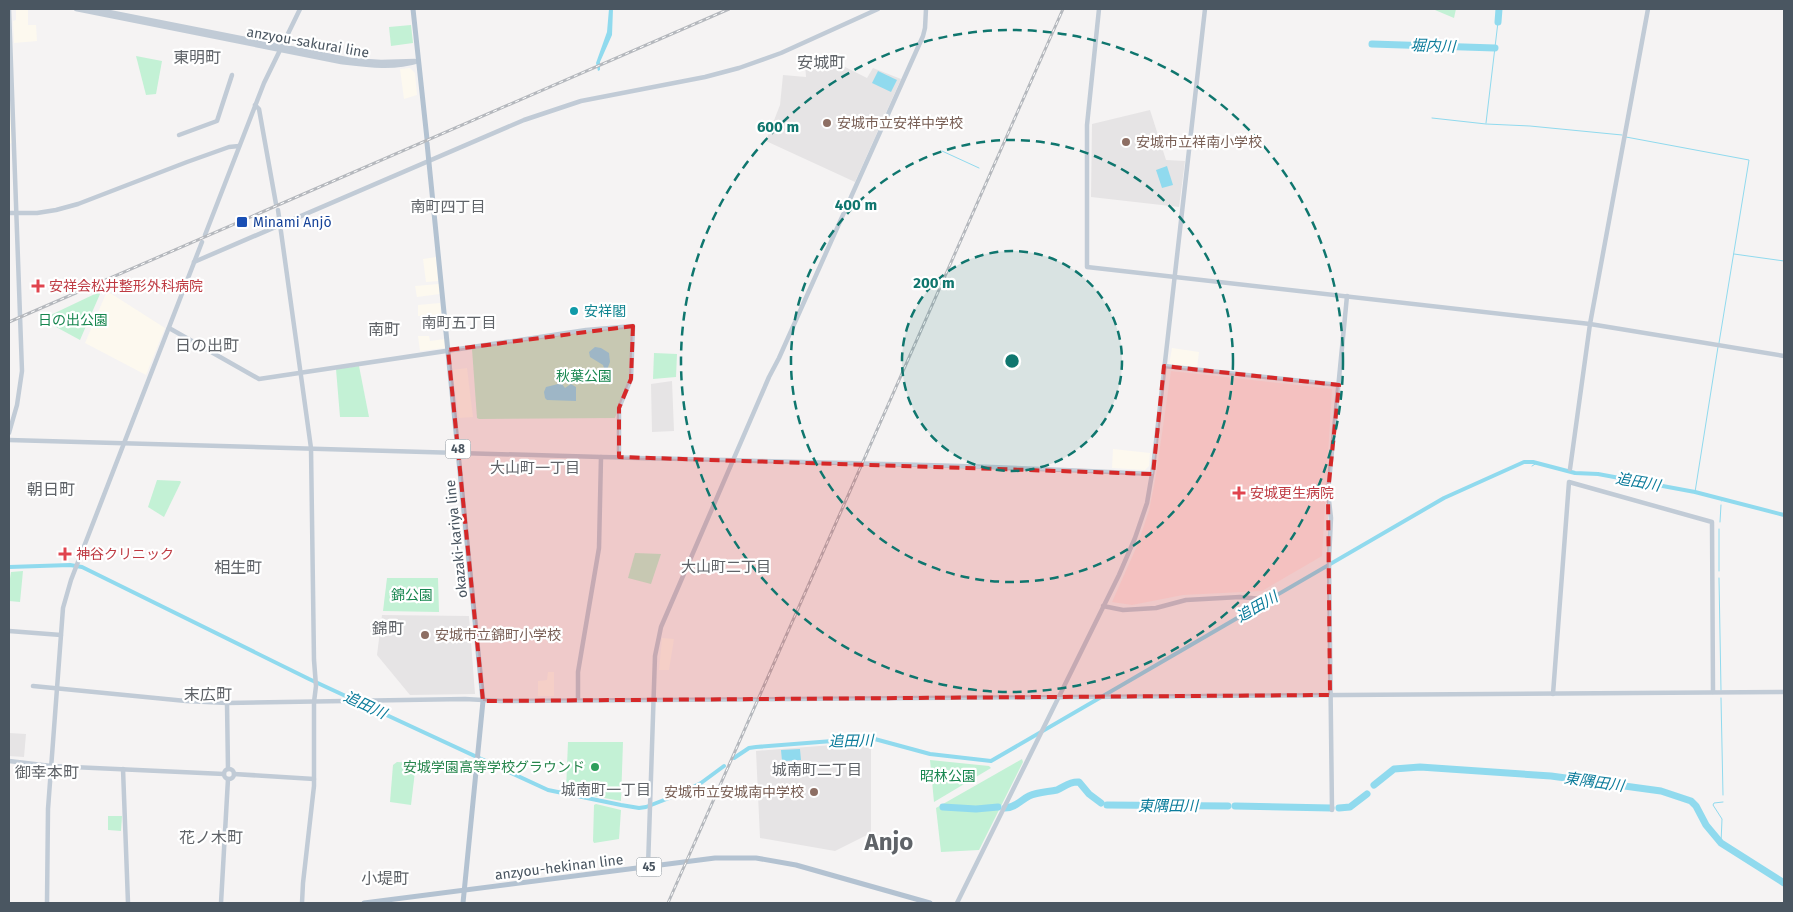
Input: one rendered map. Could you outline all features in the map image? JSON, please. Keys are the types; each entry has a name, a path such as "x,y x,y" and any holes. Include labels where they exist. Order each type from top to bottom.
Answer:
{"main road":[{"name":"okazaki-kariya line","path":"414,9 483,701 463,903"},
{"name":"anzyou-hekinan line","path":"364,903 715,858 756,858 796,865 930,903"}],"street":[{"path":"9,9 22,371 17,405 9,433"},
{"name":"anzyou-sakurai line","path":"76,9 280,48"},
{"name":"anzyou-sakurai line","path":"94,9 362,65 398,65 418,61"},
{"path":"205,235 255,105 280,48 300,9"},
{"path":"194,262 524,120 581,101 705,77 739,68 781,53 878,9"},
{"path":"648,867 655,656 661,627 768,377 779,358 923,36 926,9"},
{"path":"1100,9 1087,125 1087,267 1590,324 1784,356"},
{"path":"957,903 1119,575 1135,538 1147,503 1152,474 1204,9"},
{"path":"1570,471 1590,324 1648,9"},
{"path":"179,135 217,121 232,75"},
{"path":"255,105 260,109 276,204"},
{"path":"9,213 46,212 73,205 229,147 240,146"},
{"path":"278,210 311,448 316,686 314,702 314,779 302,903"},
{"path":"47,903 48,808 63,608 76,568 202,242"},
{"path":"1332,810 1329,579 1331,518 1328,492 1347,296"},
{"path":"169,328 259,378 586,330 633,326 630,379 619,408 619,457"},
{"path":"1164,366 1339,385"},
{"path":"9,440 1054,468 1152,474"},
{"path":"578,700 578,672 599,548 601,457"},
{"path":"1553,694 1569,482 1712,522 1713,692"},
{"path":"1103,606 1123,610 1156,608 1186,600 1240,597 1262,599"},
{"path":"9,631 61,635"},
{"path":"33,686 227,703 1784,692"},
{"path":"224,774 224,771 228,769 227,703"},
{"path":"9,761 51,766 224,774"},
{"path":"228,769 233,771 234,774 314,779"},
{"path":"123,770 128,903"},
{"path":"224,774 224,777 228,779"},
{"path":"228,779 234,774"},
{"path":"221,903 228,779"}],"highlighted area":[{"path":"633,326 631,379 619,408 619,457 1153,474 1164,366 1339,385 1328,492 1330,695 483,701 448,350"}],"shaded area":[{"path":"28,9 28,25 36,25 37,41 14,43 13,21 16,20 16,10"},
{"path":"9,50 12,143 9,144"},
{"name":"安城市立安祥中学校","path":"821,55 867,78 873,68 901,79 855,182 766,141 780,105 783,75 806,77 805,63"},
{"path":"410,68 415,73 417,95 404,99 400,69"},
{"name":"安城市立祥南小学校","path":"1150,110 1166,160 1185,161 1179,207 1091,197 1092,124"},
{"path":"436,257 438,281 426,282 423,259"},
{"path":"439,284 440,294 417,297 415,286"},
{"path":"107,291 165,328 146,375 85,343"},
{"path":"440,303 442,322 430,325 428,315 418,316 418,305"},
{"path":"418,336 429,336 430,341 445,339 445,348 420,351"},
{"path":"1172,348 1199,352 1197,368 1169,365"},
{"path":"467,368 473,417 459,418 452,370"},
{"name":"安城更生病院","path":"1171,371 1332,389 1322,556 1262,591 1183,595 1132,605 1112,602 1137,546 1149,511"},
{"path":"672,381 674,431 652,432 651,384"},
{"path":"1113,449 1150,453 1149,466 1145,470 1112,468"},
{"name":"安城市立錦町小学校","path":"382,615 469,616 475,694 410,695 377,655"},
{"path":"662,638 674,639 669,670 659,670"},
{"path":"548,672 554,672 554,696 538,696 538,681 547,680"},
{"path":"9,733 26,734 24,757 9,756"},
{"name":"安城市立安城南中学校","path":"871,742 871,833 835,851 760,838 756,751"}],"green space":[{"path":"1456,9 1454,18 1435,10"},
{"path":"411,25 413,43 391,46 389,27"},
{"path":"136,56 162,61 156,94 146,95"},
{"name":"日の出公園","path":"99,292 100,294 80,340 45,321 38,321"},
{"name":"秋葉公園","path":"630,328 629,379 615,418 477,418 472,349 588,331"},
{"path":"654,353 677,354 676,377 653,379"},
{"path":"359,366 369,417 340,417 336,369"},
{"path":"157,480 181,482 164,517 148,507"},
{"path":"635,553 661,554 651,584 628,578"},
{"path":"23,571 20,602 9,601 11,572"},
{"name":"錦公園","path":"387,578 438,578 439,612 383,611"},
{"name":"安城学園高等学校グラウンド","path":"568,742 623,742 621,801 566,791"},
{"path":"1022,759 1023,762 979,850 941,852 936,808"},
{"name":"昭林公園","path":"930,760 989,766 991,768 934,802"},
{"path":"397,762 416,763 411,805 390,802 393,765"},
{"path":"594,805 621,810 619,839 594,843"},
{"path":"108,816 122,816 121,831 108,830"}],"water":[{"path":"609,9 613,9 612,35 600,62 600,70 598,71 596,63 607,32"},
{"path":"878,71 897,80 891,92 872,83"},
{"path":"1167,166 1173,185 1162,188 1156,170"},
{"path":"595,347 609,353 610,362 605,375 594,378 591,382 592,377 595,375 600,376 605,371 603,365 590,357 589,352"},
{"path":"562,384 565,388 571,384 576,387 576,401 547,400 544,392 546,387"},
{"path":"800,749 801,760 782,761 781,750"}],"waterway":[{"name":"堀内川","path":"1498,22 1499,9"},
{"path":"1486,123 1498,22"},
{"name":"堀内川","path":"1372,44 1495,48"},
{"path":"1432,118 1622,135"},
{"path":"1626,137 1749,160 1719,343"},
{"path":"942,151 979,168"},
{"path":"1734,254 1784,261"},
{"path":"1695,492 1718,347"},
{"name":"追田川","path":"734,758 749,748 871,738 930,754 991,761 1444,498 1524,462 1533,462 1575,473 1598,474 1695,492 1784,515"},
{"name":"追田川","path":"1532,466 1537,463"},
{"path":"1720,522 1721,505"},
{"path":"1719,529 1719,571"},
{"name":"追田川","path":"9,567 70,565 82,567 309,679 548,790 639,808 682,793 701,783 724,766"},
{"path":"1719,578 1721,690"},
{"path":"1721,698 1723,795"},
{"name":"東隅田川","path":"1374,785 1394,769 1420,767 1551,776 1661,791 1691,801 1696,806 1706,825 1721,843 1784,883"},
{"name":"東隅田川","path":"1005,808 1009,808 1032,795 1057,790 1076,782 1079,782 1089,794 1101,803"},
{"name":"東隅田川","path":"1339,808 1350,807 1367,794"},
{"path":"1721,843 1722,819 1713,805 1714,803 1723,802"},
{"name":"東隅田川","path":"1107,805 1228,806"},
{"name":"東隅田川","path":"1235,806 1331,808"},
{"name":"東隅田川","path":"943,807 976,809 998,807"}],"railway":[{"path":"9,322 729,9"},
{"path":"668,903 1063,9"}],"place":[{"name":"安城市立安祥中学校","path":"827,123"},
{"name":"安城市立祥南小学校","path":"1126,142"},
{"name":"Minami Anjō","path":"242,222"},
{"name":"安祥会松井整形外科病院","path":"38,286"},
{"name":"安祥閣","path":"574,311"},
{"name":"安城更生病院","path":"1239,493"},
{"name":"神谷クリニック","path":"65,554"},
{"name":"安城市立錦町小学校","path":"425,635"},
{"name":"安城学園高等学校グラウンド","path":"595,767"},
{"name":"安城市立安城南中学校","path":"814,792"}],"district":[{"name":"東明町","path":"197,57"},
{"name":"安城町","path":"821,62"},
{"name":"南町四丁目","path":"448,207"},
{"name":"南町五丁目","path":"459,323"},
{"name":"南町","path":"384,329"},
{"name":"日の出町","path":"207,345"},
{"name":"大山町一丁目","path":"535,468"},
{"name":"朝日町","path":"51,489"},
{"name":"相生町","path":"238,567"},
{"name":"大山町二丁目","path":"726,567"},
{"name":"錦町","path":"388,628"},
{"name":"末広町","path":"208,694"},
{"name":"城南町二丁目","path":"817,770"},
{"name":"御幸本町","path":"47,772"},
{"name":"城南町一丁目","path":"606,790"},
{"name":"花ノ木町","path":"211,837"},
{"name":"Anjo","path":"889,842"},
{"name":"小堤町","path":"385,878"}]}
